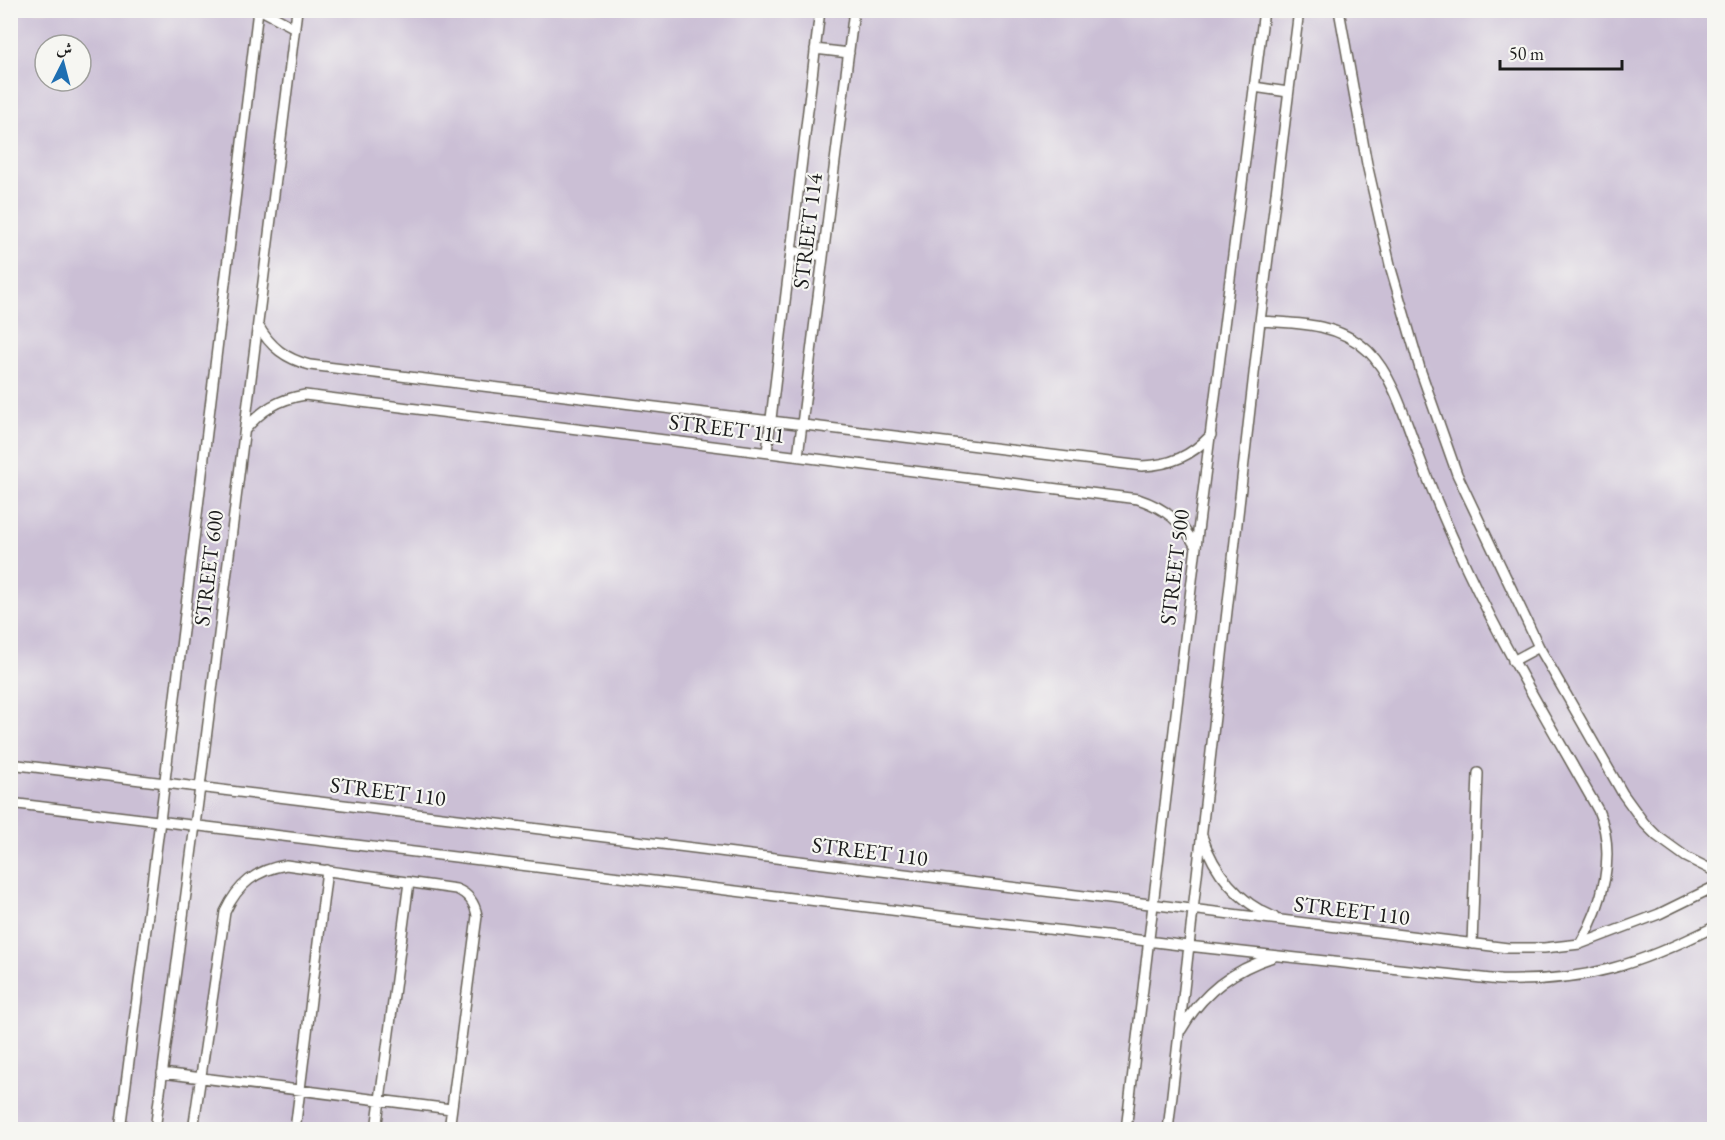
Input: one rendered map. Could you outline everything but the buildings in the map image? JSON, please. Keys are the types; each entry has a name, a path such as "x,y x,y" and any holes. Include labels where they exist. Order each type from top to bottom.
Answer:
{"lane":[{"path":"259,10 295,27"},
{"name":"STREET 600","path":"120,1130 259,10"},
{"name":"STREET 600","path":"155,1130 297,10"},
{"name":"STREET 114","path":"767,452 820,10"},
{"name":"STREET 114","path":"798,456 854,10"},
{"name":"STREET 500","path":"1126,1130 1196,547 1264,10"},
{"path":"1168,1130 1260,321 1299,10"},
{"path":"1339,10 1378,217 1418,362 1457,474 1539,647 1633,809 1657,836 1671,847 1714,871"},
{"path":"815,49 849,53"},
{"path":"1254,87 1288,92"},
{"path":"791,251 823,255"},
{"path":"1260,321 1298,323 1334,330 1351,338 1366,349 1379,362 1389,378 1450,531 1513,661 1605,825 1606,856 1603,887 1590,927 1580,944"},
{"name":"STREET 111","path":"258,325 265,337 279,351 296,362 310,365 1142,466 1173,462 1200,447 1211,435"},
{"name":"STREET 111","path":"245,430 265,409 291,397 305,395 1138,498 1167,511 1189,533 1196,547"},
{"path":"1513,661 1539,647"},
{"name":"STREET 110","path":"10,764 1508,948 1544,948 1580,944 1659,914 1714,887"},
{"path":"1472,944 1478,773"},
{"path":"10,803 1148,941 1467,977 1533,981 1566,978 1631,964 1714,927"},
{"path":"1201,834 1214,863 1233,889 1257,908 1284,921"},
{"path":"193,1130 224,920 232,897 242,884 255,874 286,865 462,891 471,899 476,910 449,1130"},
{"path":"295,1130 327,870"},
{"path":"376,1130 409,882"},
{"path":"1178,1035 1189,1016 1219,984 1237,972 1277,956"},
{"path":"162,1073 451,1109"}],"shaded area":[{"path":"10,11 1714,11 1714,1129 11,1129"}]}
